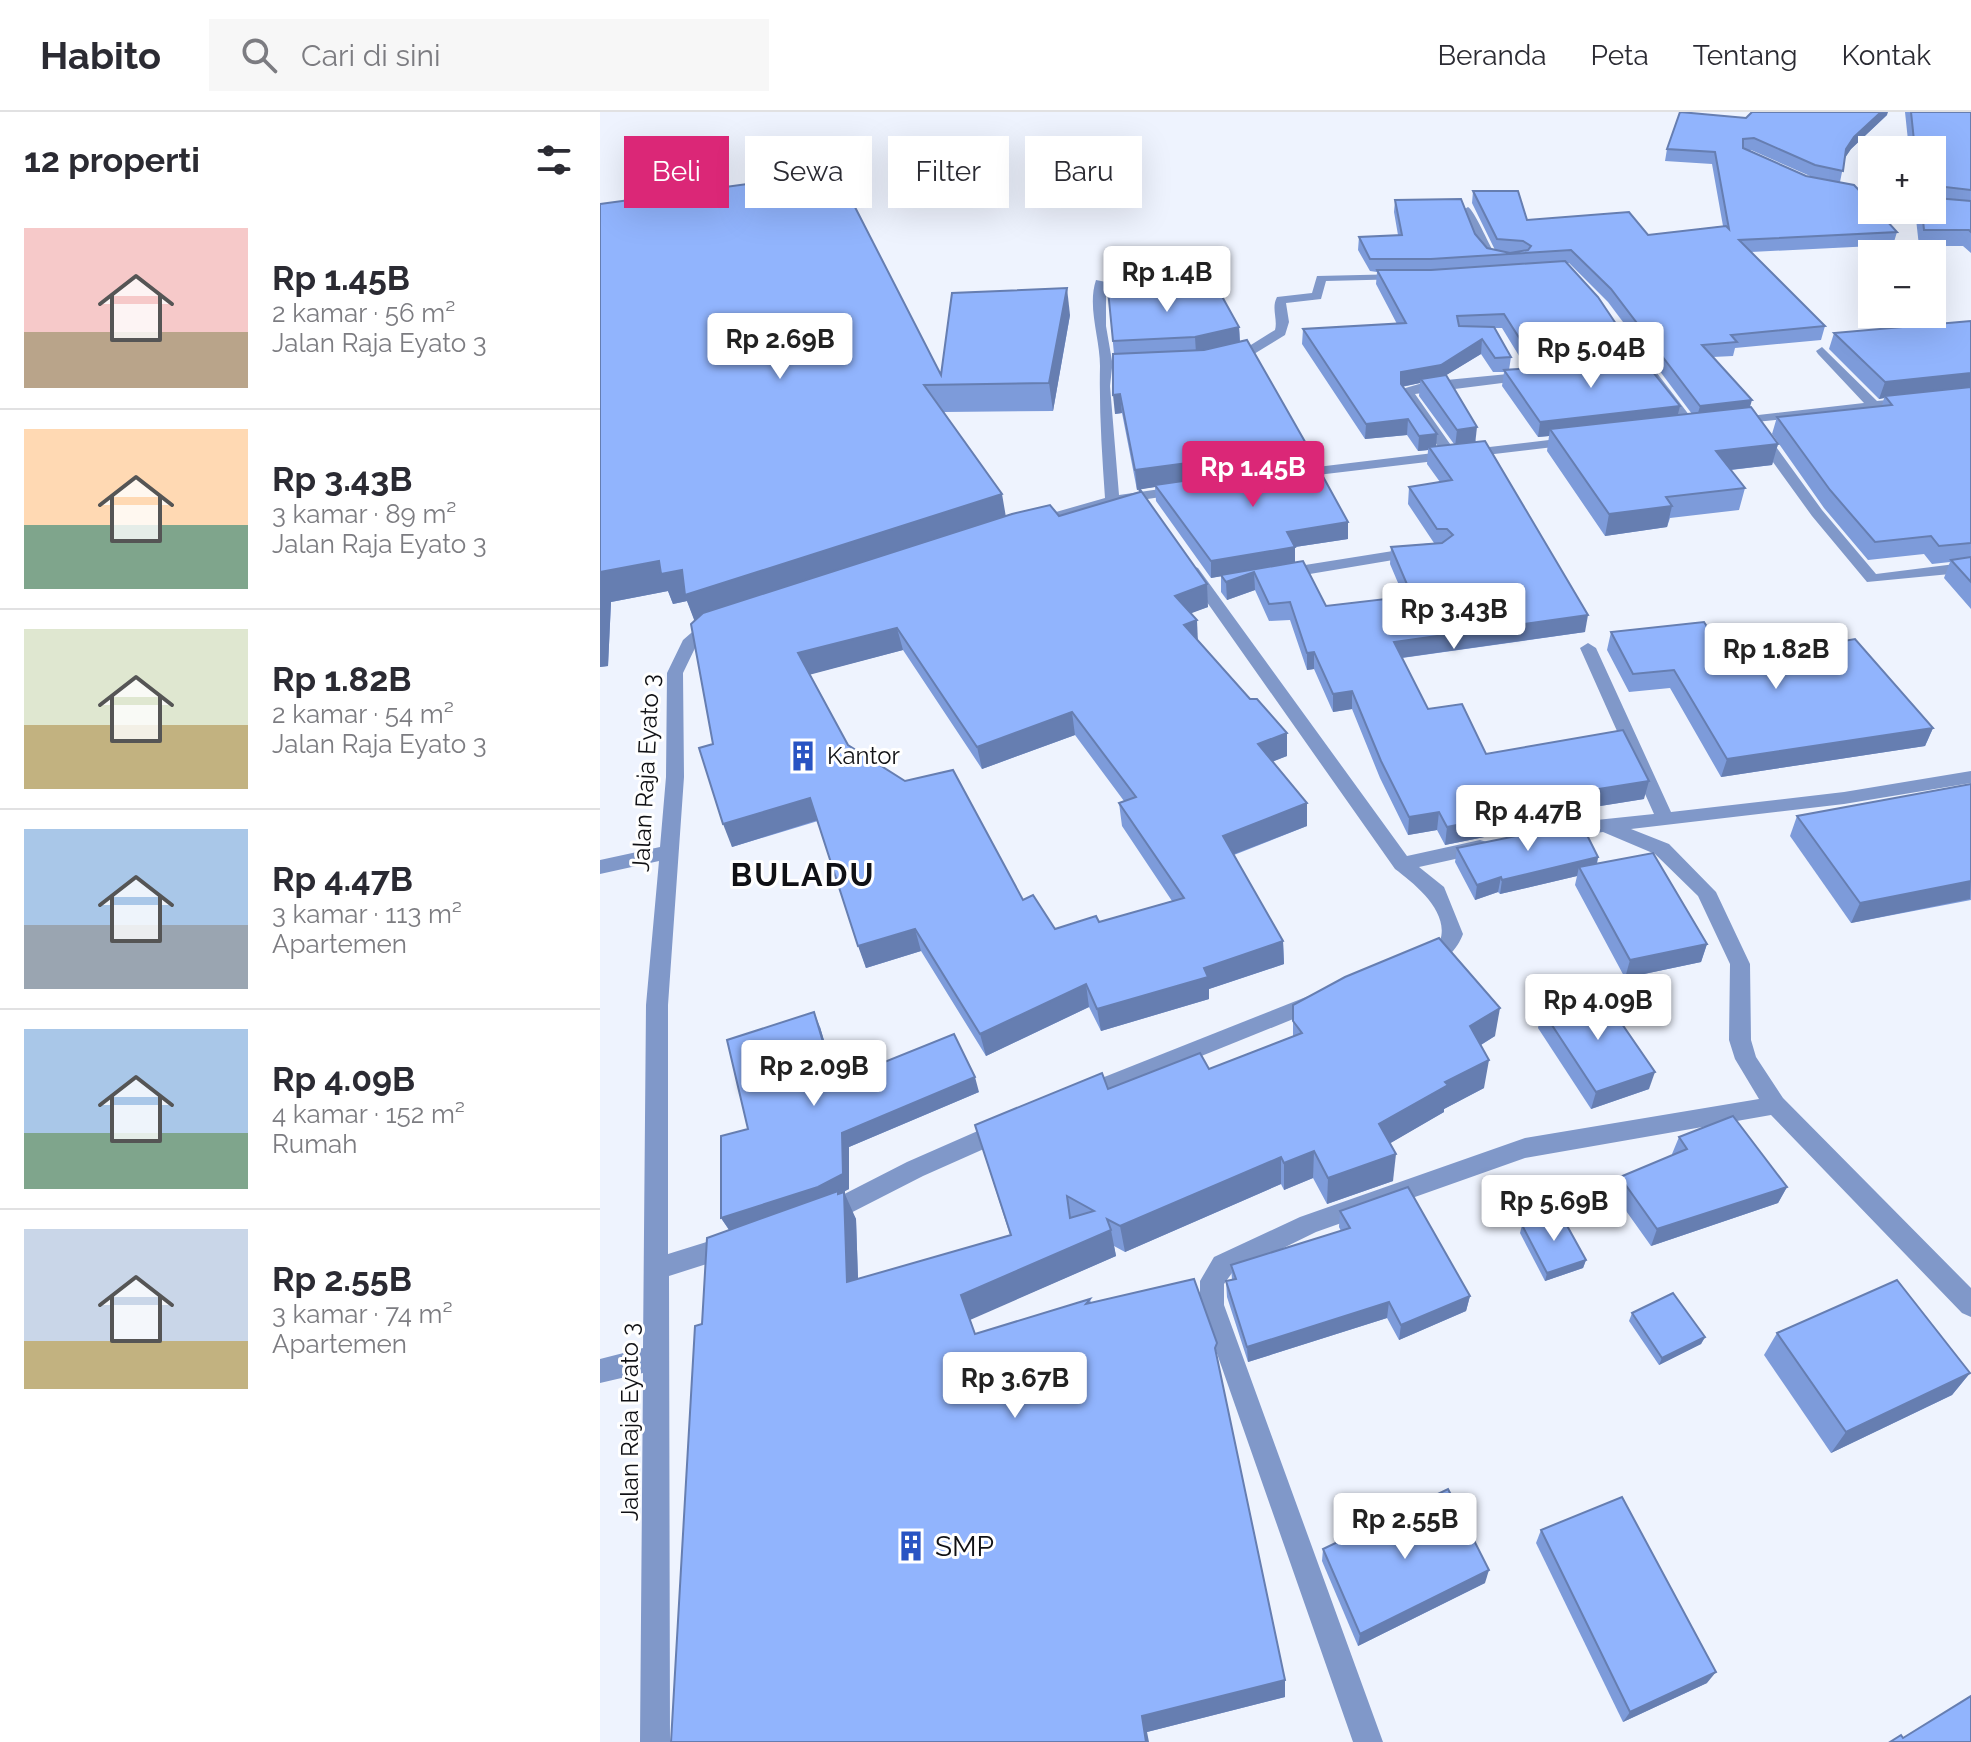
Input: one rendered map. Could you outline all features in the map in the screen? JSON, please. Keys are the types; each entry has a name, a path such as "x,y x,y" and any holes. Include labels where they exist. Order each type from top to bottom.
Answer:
{"street":[{"path":"1820,186 1858,193"},
{"path":"1468,210 1496,269"},
{"path":"1208,358 1239,355 1270,340 1281,332 1281,300 1317,296 1321,278 1420,278"},
{"path":"1100,282 1100,326 1106,365 1104,386 1112,500"},
{"path":"1611,320 1638,369 1699,426 1916,402"},
{"path":"1822,351 1874,406"},
{"path":"1106,365 1158,361"},
{"path":"1451,455 1407,392 1519,371 1547,375"},
{"path":"1750,420 1817,513 1872,579 1971,567"},
{"path":"1281,476 1590,439"},
{"path":"1014,529 1112,500 1203,486"},
{"path":"1141,495 1157,518"},
{"path":"1267,577 1402,554 1440,552"},
{"path":"1181,553 1213,586 1402,864 1437,892 1453,934 1449,946 1442,953 1399,969"},
{"name":"Jalan Raja Eyato 3","path":"655,1742 657,1005 675,777 675,673 689,644 704,630 733,621"},
{"path":"1588,648 1665,818"},
{"path":"1533,835 1844,798 1971,777"},
{"path":"1606,826 1662,849 1706,892 1740,964 1740,1040 1746,1059 1775,1105 1971,1305"},
{"path":"1402,864 1504,842"},
{"path":"600,867 669,852"},
{"path":"1056,1107 1141,1069 1341,992"},
{"path":"1368,1742 1212,1305 1212,1281 1217,1271 1223,1265 1308,1224 1525,1148 1775,1105"},
{"path":"803,1222 832,1212 915,1169 1028,1119"},
{"path":"656,1269 744,1241"},
{"path":"600,1371 657,1357"}],"building":[{"path":"1680,112 1746,118 1752,112 1881,112 1854,137 1846,149 1843,171 1815,165 1754,138 1743,139 1743,148 1806,176 1854,185 1858,189 1858,224 1890,224 1897,232 1739,240 1825,326 1731,335 1737,342 1702,345 1752,400 1700,406 1611,289 1571,250 1431,259 1370,259 1359,237 1402,235 1395,200 1461,199 1475,234 1487,248 1510,253 1528,250 1531,246 1523,241 1497,239 1473,191 1518,191 1527,220 1629,212 1648,235 1726,226 1729,229 1715,152 1667,149"},
{"path":"1911,112 1971,112 1971,190 1946,187 1946,136 1914,136"},
{"path":"745,184 745,208 855,208 941,375 952,293 1067,288 1049,383 924,385 1002,494 685,595 682,570 661,574 659,561 600,572 600,204 624,201 624,208 729,208 729,187"},
{"path":"1946,199 1971,201 1971,232 1924,230 1923,224 1946,224"},
{"path":"1565,261 1598,297 1633,349 1530,355 1504,314 1457,316 1459,326 1494,327 1511,357 1495,358 1482,339 1441,365 1401,372 1401,384 1437,434 1419,436 1408,419 1366,424 1303,329 1406,323 1377,270 1431,270"},
{"path":"1183,286 1184,291 1219,291 1239,327 1195,337 1113,341 1108,290"},
{"path":"1971,321 1971,373 1885,382 1834,333 1891,328 1946,328 1946,323"},
{"path":"1247,340 1308,447 1135,470 1120,394 1113,395 1113,354 1204,350"},
{"path":"1644,361 1680,406 1540,422 1504,370"},
{"path":"1446,375 1477,427 1457,430 1421,379"},
{"path":"1971,387 1971,543 1939,546 1931,536 1875,542 1830,490 1777,417 1892,405 1885,396"},
{"path":"1751,407 1778,444 1716,451 1745,488 1666,497 1672,506 1609,514 1550,429"},
{"path":"1485,441 1588,615 1394,642 1428,709 1462,704 1486,754 1623,730 1649,781 1567,794 1571,802 1447,827 1439,812 1409,817 1381,761 1352,691 1333,694 1314,652 1307,653 1290,602 1269,604 1254,572 1226,582 1221,575 1303,561 1326,606 1412,596 1391,547 1442,543 1453,535 1447,529 1437,529 1409,487 1452,480 1429,447"},
{"path":"1315,462 1348,522 1287,532 1295,547 1211,561 1155,485"},
{"path":"1139,488 1207,584 1175,596 1197,620 1184,625 1250,699 1257,699 1287,733 1258,744 1307,803 1223,836 1283,941 1204,968 1208,977 1097,1009 1086,984 980,1034 915,929 858,946 810,798 723,824 699,748 713,744 691,624 703,613 1012,514 1050,505 1059,516 1140,492","holes":["897,628 977,747 1072,712 1136,797 1119,803 1184,898 1099,922 1096,916 1055,929 1033,895 1023,900 953,770 905,781 848,745 798,653"]},
{"path":"1971,557 1971,582 1951,560"},
{"path":"1704,622 1729,661 1855,639 1933,728 1727,759 1674,670 1633,674 1611,632"},
{"path":"1971,784 1971,881 1860,903 1797,816"},
{"path":"1581,823 1598,857 1502,880 1501,877 1477,885 1457,848"},
{"path":"1653,853 1707,944 1630,960 1579,867"},
{"path":"1439,938 1500,1008 1470,1026 1489,1060 1445,1082 1448,1085 1379,1124 1396,1154 1328,1178 1314,1151 1284,1163 1281,1157 1120,1226 1107,1219 1111,1230 961,1295 975,1334 1090,1299 1086,1304 1194,1279 1217,1343 1215,1348 1285,1680 1142,1716 1146,1742 671,1742 695,1326 702,1324 707,1238 838,1191 838,1194 844,1192 847,1282 1011,1235 975,1125 1102,1073 1108,1089 1200,1053 1209,1069 1302,1033 1293,1021 1293,1005 1345,977","holes":["1067,1196 1094,1211 1070,1218"]},
{"path":"1600,992 1655,1072 1596,1092 1542,1010"},
{"path":"814,1012 835,1082 954,1034 975,1077 842,1133 843,1174 818,1187 721,1218 721,1136 748,1129 727,1040"},
{"path":"1733,1116 1787,1187 1657,1229 1620,1177 1687,1149 1679,1137"},
{"path":"1408,1187 1470,1296 1401,1325 1389,1302 1247,1347 1226,1281 1236,1279 1231,1265 1350,1228 1340,1211"},
{"path":"1560,1213 1586,1260 1547,1273 1522,1225"},
{"path":"1897,1280 1970,1373 1846,1432 1777,1333"},
{"path":"1673,1293 1705,1337 1662,1358 1632,1313"},
{"path":"1448,1489 1489,1570 1360,1634 1323,1549"},
{"path":"1622,1497 1716,1672 1630,1712 1541,1530"},
{"path":"1971,1696 1971,1742 1890,1742 1901,1735 1903,1738"}],"place":[{"name":"Kantor","path":"803,756"},
{"name":"SMP","path":"911,1546"}],"district":[{"name":"BULADU","path":"803,875"}]}
